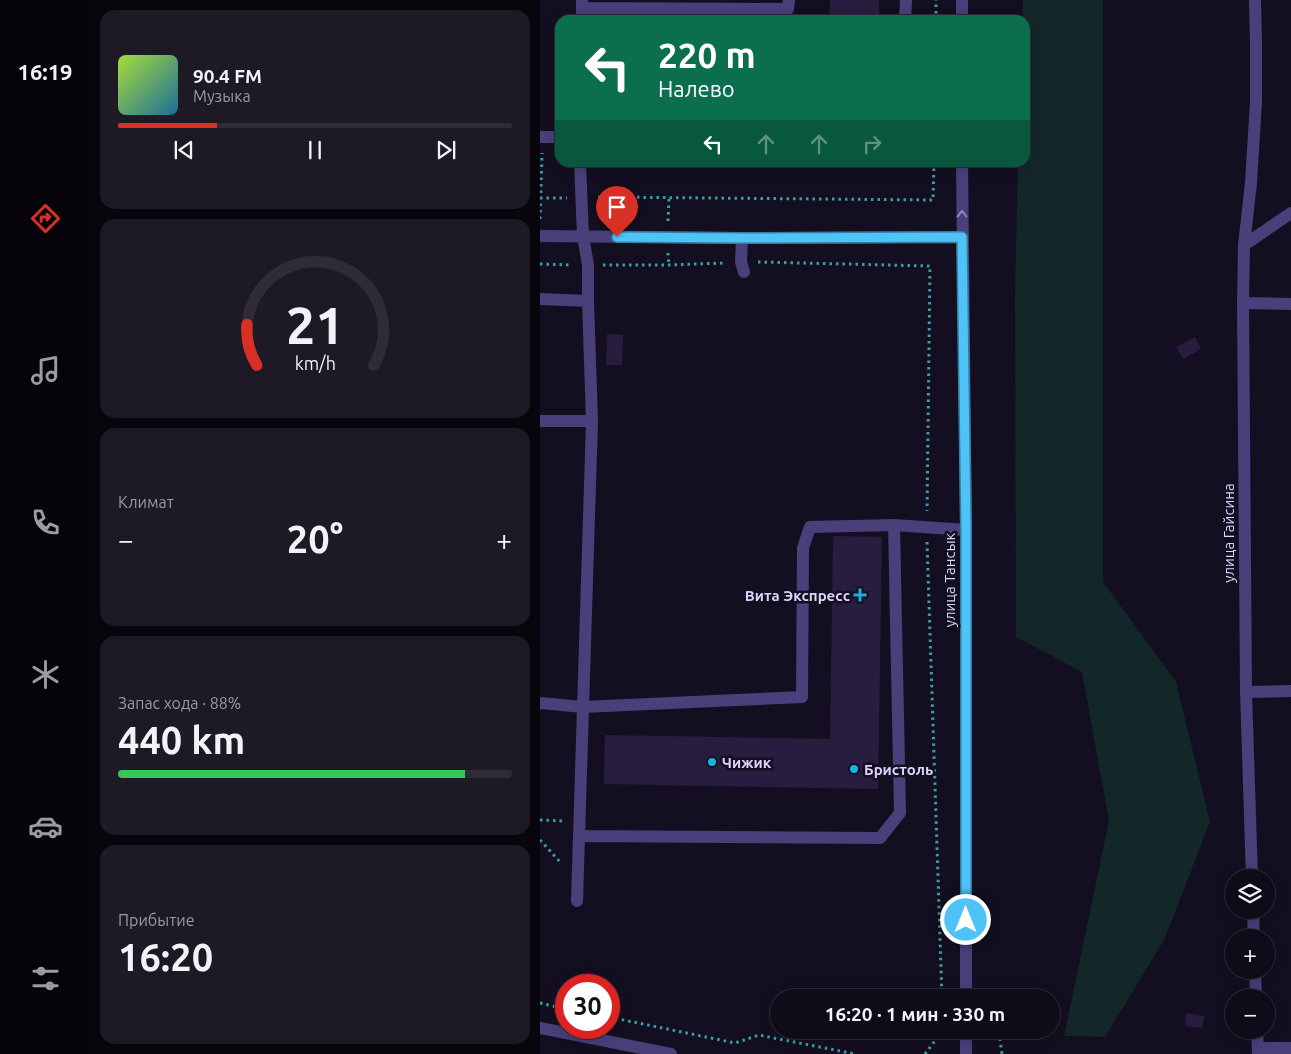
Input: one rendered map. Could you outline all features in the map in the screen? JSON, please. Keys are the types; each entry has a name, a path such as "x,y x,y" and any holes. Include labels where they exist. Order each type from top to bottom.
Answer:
{"street":[{"path":"582,9 788,9 788,0"},
{"path":"905,15 906,0"},
{"path":"962,0 962,15"},
{"name":"улица Гайсина","path":"1252,869 1246,692 1243,303 1244,245 1251,183 1255,117 1255,0"},
{"path":"541,137 555,136"},
{"path":"577,901 592,421 588,265 583,236 580,167"},
{"name":"улица Тансык","path":"962,167 966,530 966,989"},
{"path":"1244,245 1291,213"},
{"path":"540,236 742,238 962,237"},
{"path":"742,238 742,267"},
{"path":"540,299 588,301"},
{"path":"1243,303 1291,304"},
{"path":"540,420 592,421"},
{"path":"540,703 583,708 802,698 803,548 810,527 894,525 966,530"},
{"path":"579,836 880,838 900,813 894,525"},
{"path":"1246,692 1291,691"},
{"path":"540,1028 672,1054"},
{"path":"966,1039 966,1054"},
{"path":"1258,1051 1291,1048"}],"path":[{"path":"936,0 936,15"},
{"path":"540,222 541,137"},
{"path":"541,198 933,200 934,167"},
{"path":"668,221 669,198"},
{"path":"668,251 669,265"},
{"path":"540,264 742,267 930,266 926,528 942,989"},
{"path":"540,820 579,821"},
{"path":"540,840 577,881"},
{"path":"540,1003 555,1006"},
{"path":"620,1019 735,1043 759,1036 855,1054"},
{"path":"926,1054 937,1039"},
{"path":"1000,1039 1002,1054"}],"green space":[{"path":"1023,0 1103,0 1103,582 1176,682 1210,822 1164,940 1105,1037 1064,1036 1109,821 1082,672 1016,637 1015,294 1018,167 1030,167 1030,15 1022,15"}],"building":[{"path":"830,0 879,0 879,15 829,15"},
{"path":"607,334 623,335 622,365 606,365"},
{"path":"1195,337 1201,349 1183,359 1176,347"},
{"path":"833,536 882,537 878,789 604,784 605,735 830,739"},
{"path":"1186,1013 1204,1016 1202,1028 1185,1026"}],"place":[{"name":"Вита Экспресс","path":"860,595"},
{"name":"Чижик","path":"712,762"},
{"name":"Бристоль","path":"854,769"}],"route":[{"path":"617,237 962,237 966,530 966,920"}]}
